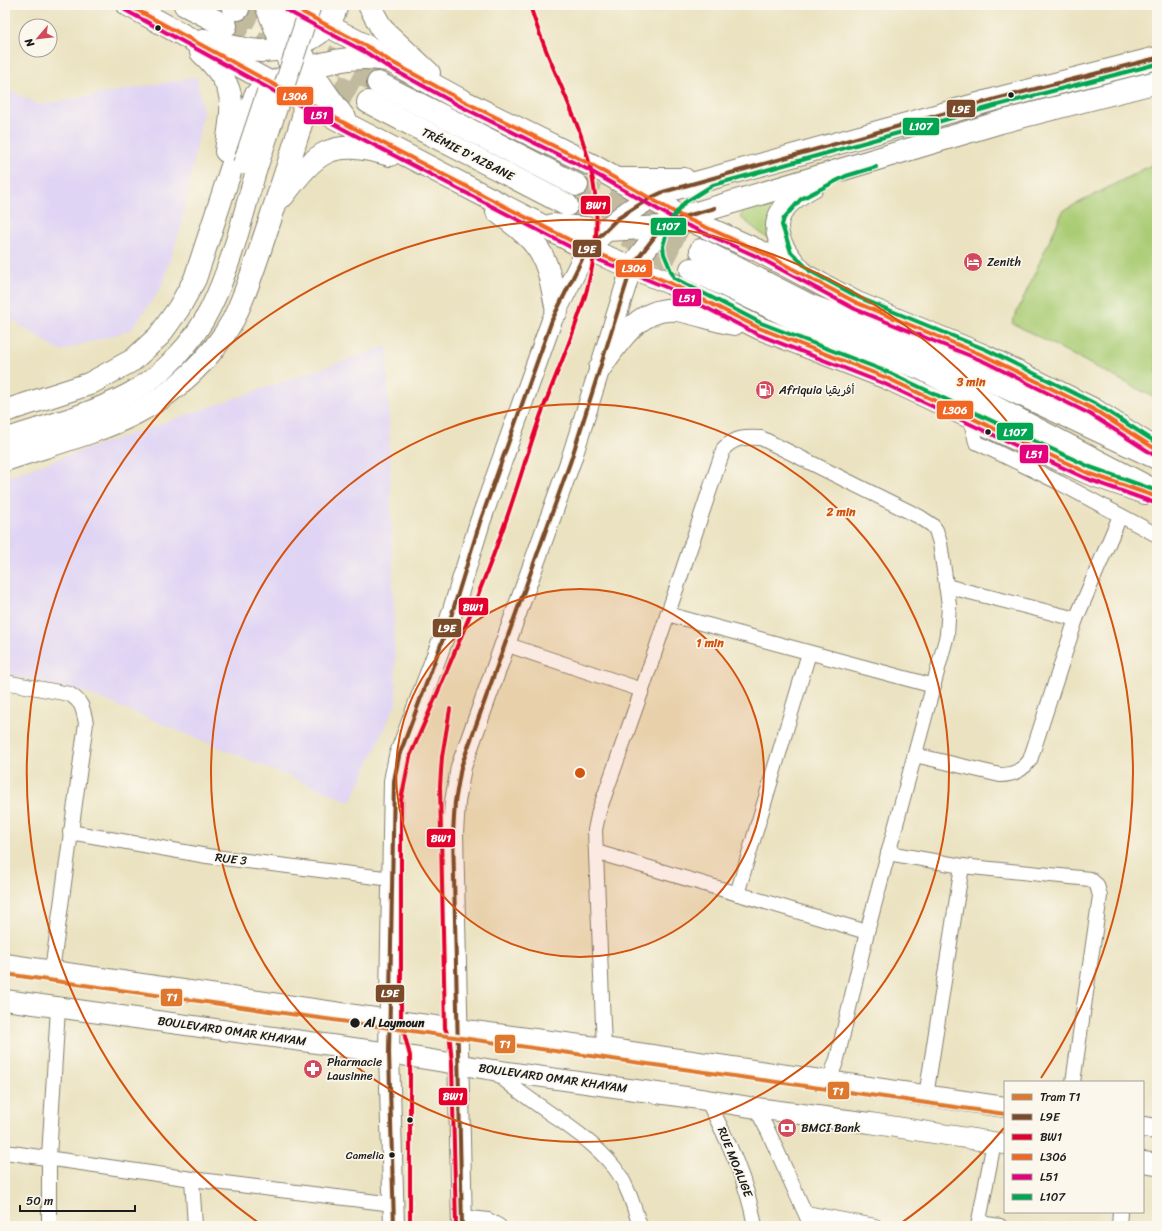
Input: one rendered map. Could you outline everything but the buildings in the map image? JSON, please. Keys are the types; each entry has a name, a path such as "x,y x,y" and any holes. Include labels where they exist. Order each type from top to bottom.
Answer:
{"main road":[{"path":"128,5 350,126 587,249 632,266 670,283 757,327 887,378 1088,473 1157,497"},
{"path":"185,5 226,26"},
{"path":"240,47 254,43 260,37 264,27 264,5"},
{"path":"5,460 110,424 137,413 162,397 190,375 212,350 232,320 248,283 303,117 304,101 302,70 291,45 264,5"},
{"path":"289,5 292,27 291,45"},
{"path":"289,5 370,48 388,60 460,100 611,176 650,198 671,218 758,251 857,303 985,356 1093,408 1157,450"},
{"path":"5,439 109,403 126,395 158,373 179,352 197,330 210,309 223,277 250,166 297,5"},
{"path":"5,427 105,391 133,375 170,344 186,324 198,305 211,275 310,5"},
{"path":"185,36 264,51 291,45 320,32 328,25 337,5"},
{"path":"369,5 370,10 382,29 460,100"},
{"path":"185,36 194,47 217,67 228,84 232,107 215,216"},
{"path":"5,411 89,384 133,360 159,336 179,308 195,278 255,96 259,90 271,83 302,70 324,63 370,57 388,60"},
{"path":"350,126 336,97 335,86 336,76 341,68 345,63 355,58"},
{"path":"626,222 650,198 663,192 996,99 1157,58"},
{"path":"302,70 327,94 350,126"},
{"path":"394,1226 389,1020 394,781 399,756 448,623 480,522 552,320 587,249 606,230 626,222 671,218 844,170 1001,122 1157,82"},
{"name":"TRÉMIE D'AZBANE","path":"567,205 373,93 577,185"},
{"path":"273,210 313,159 332,149 352,147 372,150 432,168"},
{"path":"806,276 786,255 776,226 779,215 787,204 798,194 844,170"},
{"path":"611,176 711,179"},
{"path":"611,176 626,222 632,266"},
{"path":"670,283 658,255 657,245 680,198 711,179"},
{"path":"463,184 536,245 549,271 557,311"},
{"path":"462,1221 458,1064 459,1029 453,833 455,802 461,767 571,460 632,266 671,218"},
{"path":"539,223 606,230"},
{"path":"701,250 811,306 921,348 1157,458"},
{"path":"691,269 797,320 922,369 1157,492"},
{"path":"600,368 626,333 642,318 660,311 677,310 722,322 757,327"},
{"path":"5,964 389,1020 604,1048 1004,1107"},
{"name":"BOULEVARD OMAR KHAYAM","path":"5,1000 389,1053 492,1070 756,1108 870,1122 1000,1143"},
{"path":"1144,1127 1157,1129"},
{"path":"1144,1162 1157,1164"}],"street":[{"path":"970,417 976,442 1060,483 1157,535"},
{"path":"604,1048 595,830 599,811 642,690 724,448 733,440 743,436 760,438 932,524 936,530 940,543 949,605 947,635 867,932 837,1059 829,1081"},
{"path":"915,755 1000,775 1012,774 1023,769 1030,760 1076,619 1120,516"},
{"path":"946,586 1076,619"},
{"path":"667,614 934,686"},
{"path":"506,644 642,690"},
{"path":"737,894 809,653"},
{"path":"5,682 69,694 77,698 83,706 86,722 52,971"},
{"name":"RUE 3","path":"70,832 207,856 392,879"},
{"path":"596,852 867,932"},
{"path":"888,853 962,866 1090,879 1097,886 1100,896 1073,1081"},
{"path":"926,1096 962,866"},
{"path":"50,1226 49,1157 58,1008"},
{"path":"492,1070 505,1081 583,1136 615,1168 632,1202 640,1226"},
{"name":"RUE MOALIGE","path":"707,1100 736,1157 751,1202 755,1226"},
{"path":"756,1108 808,1220 875,1226"},
{"path":"1000,1143 979,1224 1000,1226"},
{"path":"5,1152 49,1157 192,1179 393,1204"},
{"path":"192,1179 196,1226"},
{"path":"1119,1226 1120,1213"},
{"path":"462,1221 488,1220 499,1226"}],"shaded area":[{"path":"197,77 203,112 182,224 161,288 131,330 60,351 5,315 5,88 40,105"},
{"path":"387,346 396,703 351,802 87,693 5,674 5,482 9,476"}],"green space":[{"path":"1157,162 1157,399 1012,323 1063,211"},
{"path":"785,194 775,244 740,217 746,206"}],"tunnel":[{"path":"238,9 378,83"},
{"path":"226,26 276,53"},
{"path":"306,69 368,102"},
{"path":"577,185 701,250"},
{"path":"567,205 691,269"}],"tram line":[{"name":"T1","path":"5,974 1004,1114"}],"transit line":[{"name":"L306","path":"128,5 350,126 587,249 670,283 759,328 887,378 1088,473 1157,497"},
{"name":"L306","path":"289,5 370,48 388,60 461,100 590,164 683,217 759,251 857,303 985,356 1093,409 1157,450"},
{"name":"BW1","path":"410,1226 410,1056 401,1021 401,800 410,756 460,640 483,582 539,420 581,310 589,282 597,225 595,194 591,169 584,145 530,5"},
{"name":"L51","path":"125,10 347,131 584,254 668,288 757,334 885,384 1085,478 1155,503"},
{"name":"L51","path":"286,10 367,53 385,65 458,105 587,169 680,222 756,256 855,309 983,361 1090,414 1154,455"},
{"name":"L9E","path":"394,1226 389,1053 394,781 399,756 449,623 480,522 552,320 587,249 617,219 650,198 663,192 996,99 1157,58"},
{"name":"L107","path":"1157,64 998,105 713,185 684,203 670,221 663,246 664,254 674,278 761,323 890,373 1090,467 1157,491"},
{"name":"L107","path":"876,167 846,176 801,199 784,218 782,225 791,252 810,271 860,298 987,350 1096,404 1157,443"},
{"name":"L9E","path":"462,1226 453,833 455,802 461,767 571,460 632,266 662,227 683,217 715,208"},
{"name":"BW1","path":"450,709 442,757 440,786 445,1028 450,1041 452,1064 456,1226"}],"place":[{"name":"Zenith","path":"973,262"},
{"name":"Afriquia أفريقيا","path":"765,390"},
{"name":"Al Laymoun","path":"355,1023"},
{"name":"Pharmacie Lausinne","path":"313,1069"},
{"name":"BMCI Bank","path":"787,1128"},
{"name":"Camelia","path":"392,1155"}]}
